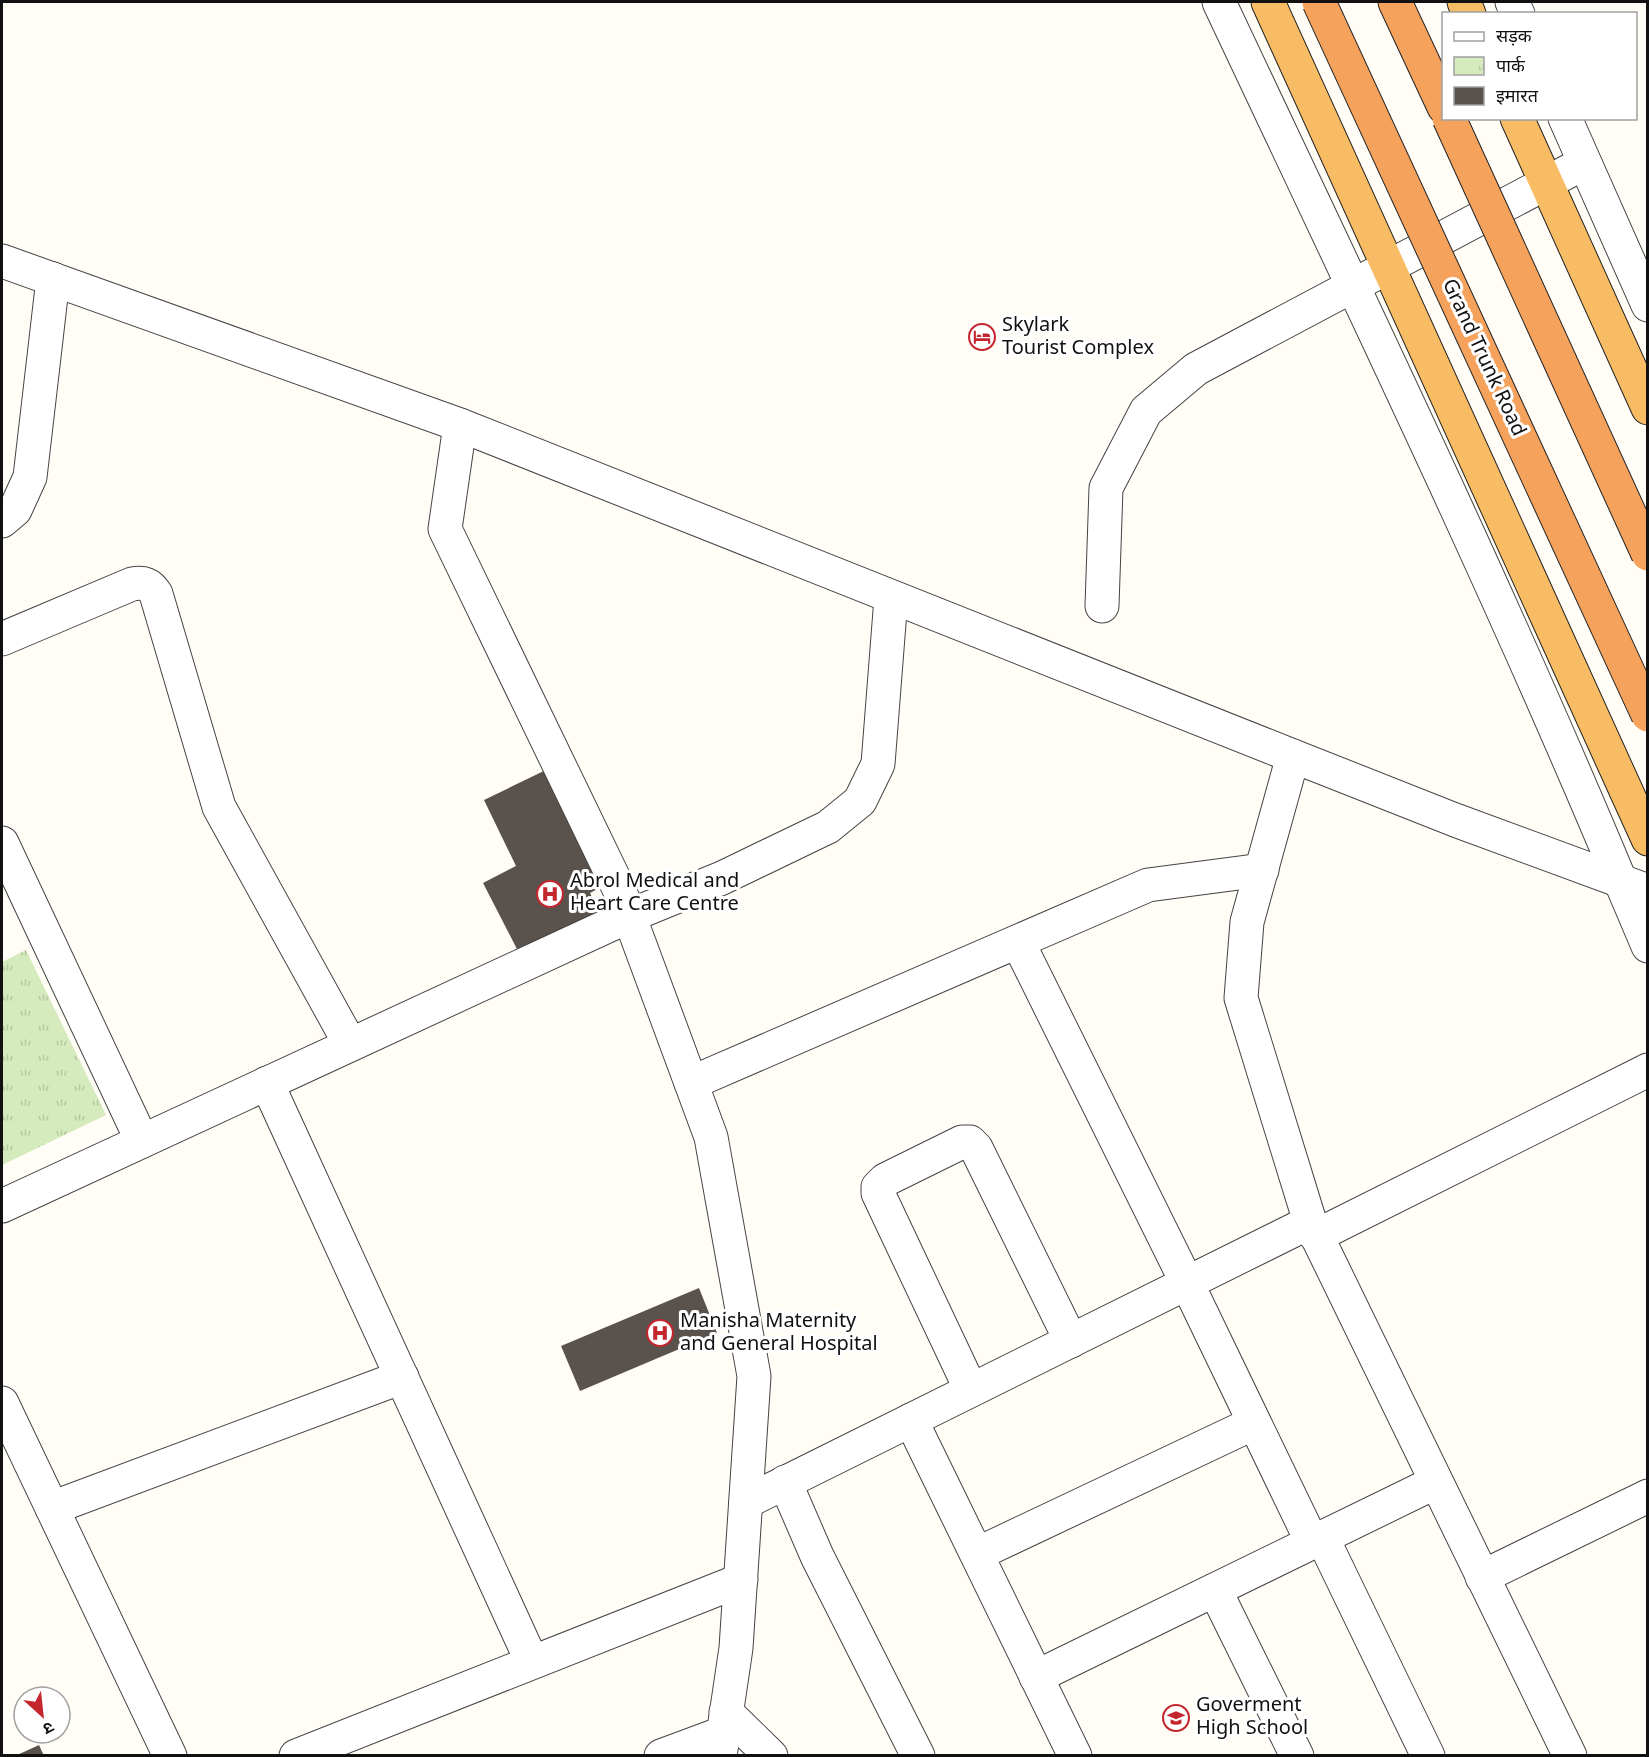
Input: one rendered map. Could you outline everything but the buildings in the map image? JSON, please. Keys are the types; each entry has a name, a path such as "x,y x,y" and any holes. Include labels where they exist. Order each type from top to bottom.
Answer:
{"highway":[{"path":"1268,2 1647,839"},
{"name":"Grand Trunk Road","path":"1319,2 1647,715"},
{"path":"1395,2 1442,105"},
{"path":"1450,120 1647,554"},
{"path":"1518,120 1647,408"}],"street":[{"path":"1219,2 1486,573 1564,747 1634,886 1647,946"},
{"path":"1565,120 1647,304"},
{"path":"1102,606 1106,488 1146,411 1196,369 1584,163"},
{"path":"2,261 460,425 1455,820 1634,886"},
{"path":"2,521 15,510 30,477 53,279"},
{"path":"460,425 445,529 620,891 711,1137 754,1376 736,1648 723,1734"},
{"path":"2,639 132,584 141,583 151,587 156,594 219,807 350,1044"},
{"path":"2,1206 629,915 722,878 828,827 860,801 878,764 891,598"},
{"path":"1293,756 1247,922 1241,998 1313,1229 1570,1755"},
{"path":"2,843 142,1141"},
{"path":"691,1083 1148,885 1262,870"},
{"path":"1018,942 1254,1423 1428,1755"},
{"path":"746,1502 1187,1283 1313,1229 1647,1070"},
{"path":"267,1083 532,1662"},
{"path":"971,1390 878,1192 878,1187 885,1180 962,1142 970,1142 976,1148 1071,1341"},
{"path":"52,1508 402,1377"},
{"path":"2,1403 170,1755"},
{"path":"911,1420 1075,1755"},
{"path":"977,1554 1254,1423"},
{"path":"785,1482 817,1556 918,1755"},
{"path":"1036,1677 1436,1482"},
{"path":"1482,1577 1647,1496"},
{"path":"296,1755 741,1580"},
{"path":"1215,1590 1297,1755"},
{"path":"661,1755 723,1734 771,1755"}],"green space":[{"path":"26,950 106,1115 2,1165 2,962"}],"place":[{"name":"Skylark Tourist Complex","path":"982,337"},
{"name":"Abrol Medical and Heart Care Centre","path":"550,894"},
{"name":"Manisha Maternity and General Hospital","path":"660,1333"},
{"name":"Goverment High School","path":"1176,1718"}]}
